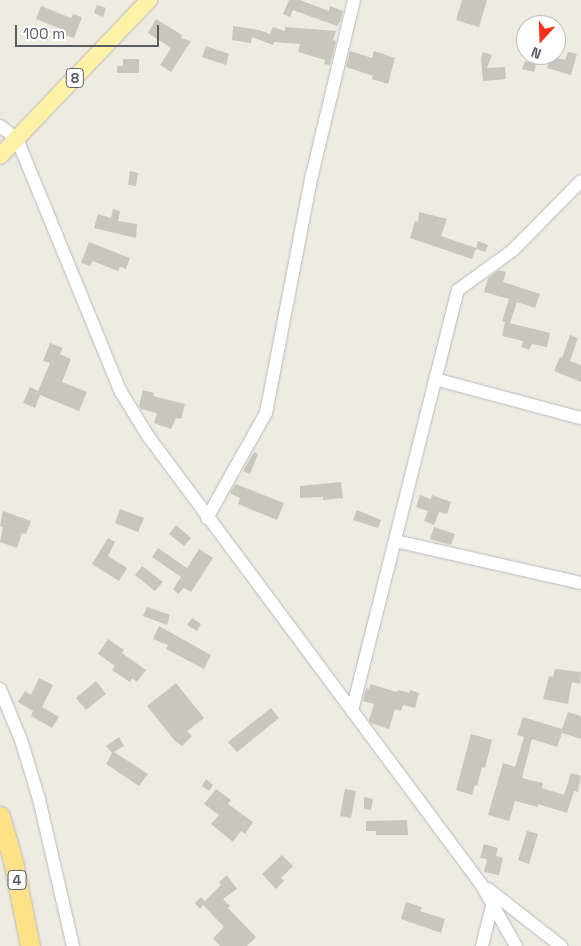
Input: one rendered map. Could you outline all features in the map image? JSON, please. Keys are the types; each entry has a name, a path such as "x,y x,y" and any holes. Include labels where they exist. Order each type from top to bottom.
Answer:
{"highway":[{"path":"0,799 8,827 7,855 30,946"},
{"name":"4","path":"0,816 7,855"}],"main road":[{"name":"8","path":"0,156 149,0"}],"street":[{"path":"207,518 266,413 312,175 354,0"},
{"path":"0,126 17,139 121,392 148,436 207,518 481,884 493,902 516,946"},
{"path":"352,711 458,290 513,250 581,181"},
{"path":"435,379 581,418"},
{"path":"395,541 581,584"},
{"path":"1,693 21,740 39,799 72,946"},
{"path":"481,884 561,946"},
{"path":"482,946 493,902"}],"building":[{"path":"289,0 300,0 329,11 330,6 343,11 340,22 337,26 293,10 290,17 283,14"},
{"path":"462,0 487,0 479,27 456,20"},
{"path":"97,5 106,8 103,17 94,13"},
{"path":"41,6 71,18 73,14 82,17 74,38 65,35 66,31 36,19"},
{"path":"156,19 182,35 181,38 191,41 171,72 160,65 171,48 148,33"},
{"path":"233,26 259,30 270,34 273,27 285,31 285,27 336,31 333,40 336,41 330,65 324,64 325,60 298,52 300,44 274,42 273,45 252,37 251,43 232,40"},
{"path":"206,46 229,54 226,65 202,57"},
{"path":"350,51 372,58 374,51 395,58 388,84 372,79 373,76 346,67"},
{"path":"483,52 492,55 487,68 505,67 506,79 483,81 481,58"},
{"path":"568,52 577,54 571,75 547,68 548,65 566,65"},
{"path":"123,59 139,59 139,73 117,73 117,66 123,66"},
{"path":"524,65 536,65 534,72 522,69"},
{"path":"130,171 138,173 136,186 128,185"},
{"path":"113,209 120,211 118,221 137,224 136,238 94,228 98,214 111,218"},
{"path":"419,212 447,219 441,236 476,248 478,241 488,245 485,252 476,249 472,259 410,238 415,221 418,222"},
{"path":"89,242 130,258 126,269 120,267 118,271 93,261 90,266 81,263"},
{"path":"499,270 506,272 503,282 540,294 535,308 517,302 510,323 550,333 547,347 532,344 529,350 521,347 523,341 502,336 505,322 502,321 509,299 484,292 488,278"},
{"path":"570,335 578,338 570,361 581,365 581,382 554,371 560,357 562,358"},
{"path":"50,343 63,348 60,354 71,359 62,382 87,392 79,411 40,395 35,408 23,403 30,387 38,391 50,363 43,361"},
{"path":"143,390 154,393 153,396 185,404 181,419 176,418 171,429 154,423 157,413 141,409 139,406"},
{"path":"254,452 258,454 250,474 243,471"},
{"path":"341,482 343,498 323,500 323,497 300,498 300,486"},
{"path":"236,484 284,503 277,520 238,504 240,498 230,493"},
{"path":"420,495 431,499 432,495 451,502 447,514 439,512 434,525 424,521 428,511 416,507"},
{"path":"120,509 144,518 138,532 115,523"},
{"path":"357,510 381,520 378,528 353,520"},
{"path":"3,511 31,521 26,534 22,533 17,548 0,542 3,527 0,526"},
{"path":"176,525 191,538 184,546 169,534"},
{"path":"434,527 455,534 451,545 430,539"},
{"path":"108,538 115,542 108,556 127,568 119,581 92,564"},
{"path":"158,548 187,568 199,549 213,558 191,592 184,588 178,594 173,589 181,577 152,557"},
{"path":"142,566 163,582 155,591 135,575"},
{"path":"147,607 170,615 167,625 143,616"},
{"path":"192,618 201,624 197,631 187,625"},
{"path":"159,626 211,655 204,669 166,649 168,645 153,639"},
{"path":"108,639 124,650 122,653 146,670 137,682 132,678 130,682 112,670 115,666 98,654"},
{"path":"555,669 581,672 580,684 572,682 568,704 543,699 549,676 553,677"},
{"path":"39,678 53,685 42,707 59,717 52,728 31,716 33,711 18,702 25,691 31,695"},
{"path":"96,681 106,694 86,710 76,698"},
{"path":"176,683 204,718 187,731 192,736 182,746 175,741 147,706"},
{"path":"370,684 397,692 398,690 409,693 410,690 419,693 415,708 403,705 401,711 395,709 389,729 371,723 369,720 374,704 363,701 366,688 369,689"},
{"path":"271,708 279,718 237,752 228,742"},
{"path":"568,712 581,716 581,739 562,733 557,747 532,739 522,778 543,783 542,788 564,795 571,773 581,776 578,792 574,791 567,813 538,804 538,807 515,801 509,821 488,815 503,763 515,767 524,737 517,735 523,717 562,729"},
{"path":"471,734 492,740 485,768 482,767 477,786 475,785 472,795 456,790"},
{"path":"119,737 124,746 114,752 148,774 139,786 106,764 112,753 106,746"},
{"path":"206,779 213,785 209,791 202,786"},
{"path":"216,789 231,800 228,804 253,822 245,834 241,831 233,842 211,824 219,815 204,804"},
{"path":"345,789 356,791 351,818 340,816"},
{"path":"364,797 373,799 371,810 364,809"},
{"path":"407,820 408,835 376,835 376,831 366,831 366,821"},
{"path":"527,831 538,834 529,864 518,860"},
{"path":"484,844 498,848 496,856 503,858 499,875 484,872 487,859 480,858"},
{"path":"282,855 293,866 281,878 284,881 276,889 262,874"},
{"path":"227,875 237,889 223,899 230,906 228,908 256,937 247,946 220,946 213,938 224,927 203,905 200,909 195,903 201,897 205,901 221,885 219,882"},
{"path":"406,902 422,907 420,911 445,919 441,933 401,919"}]}
